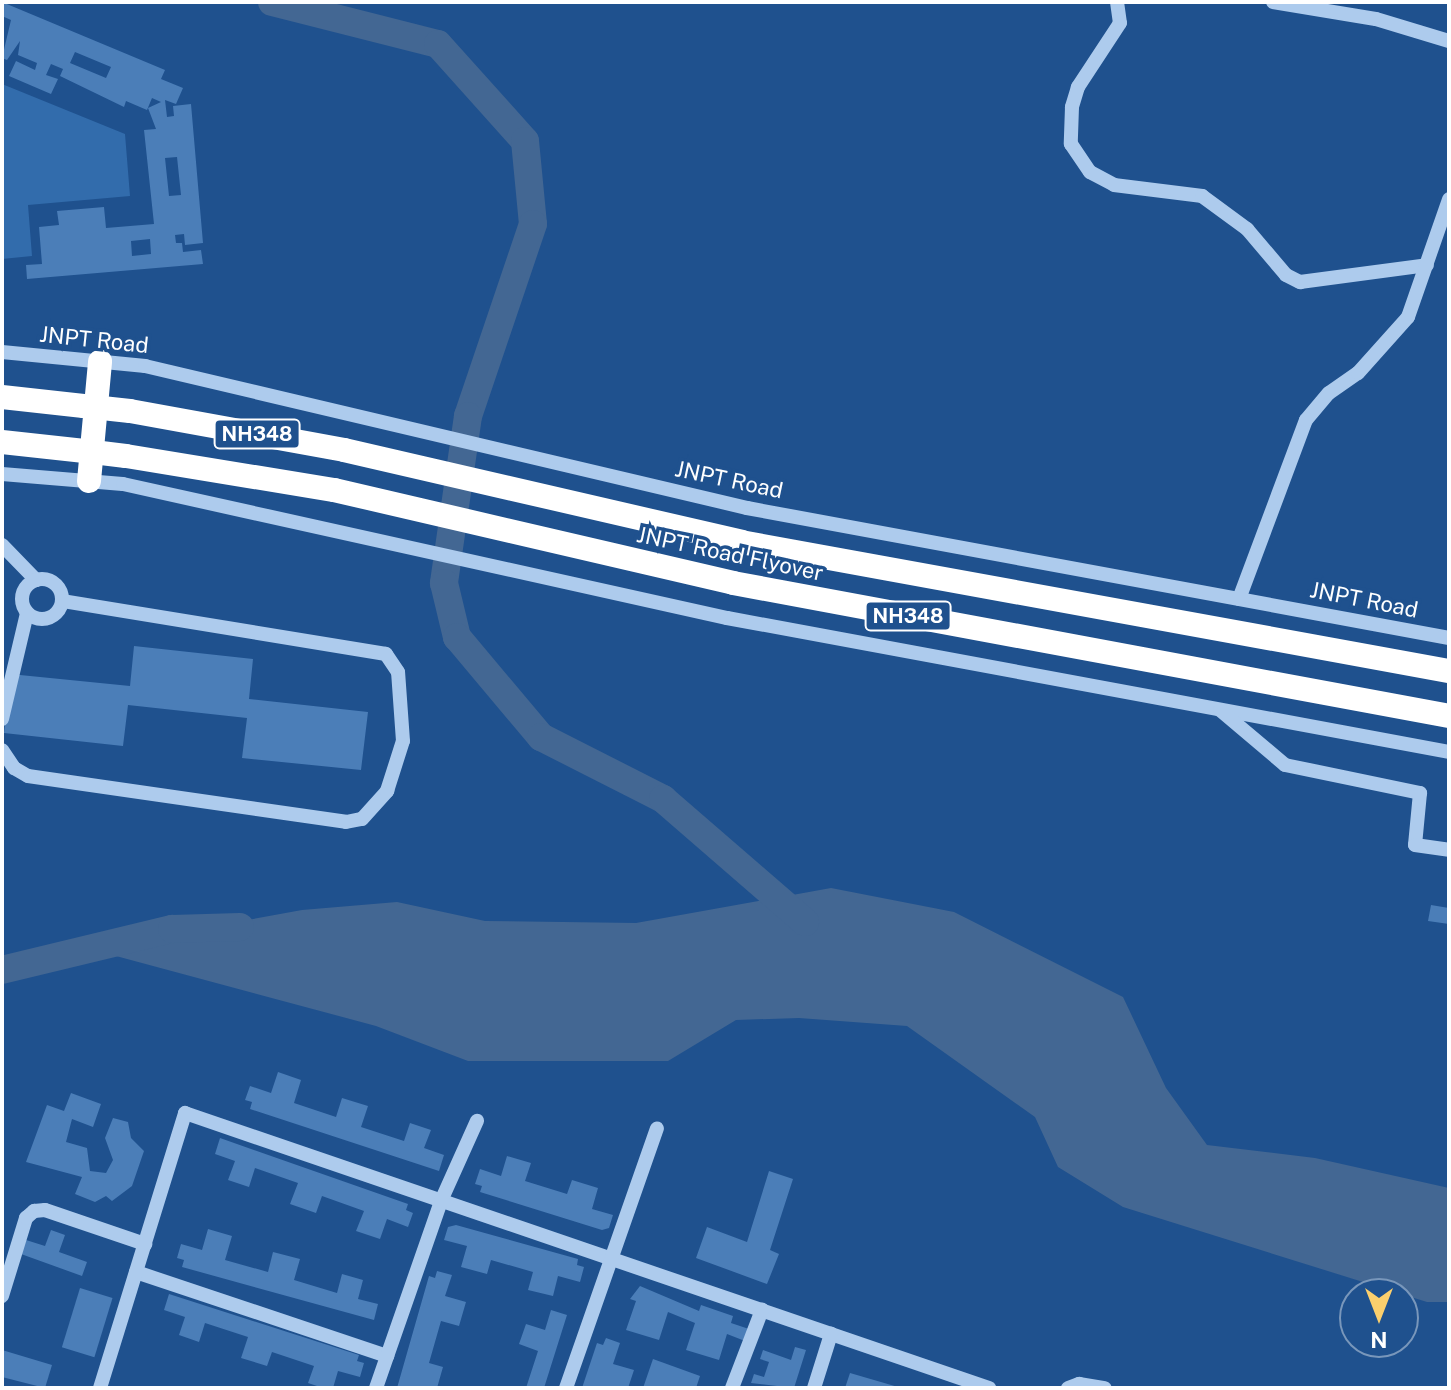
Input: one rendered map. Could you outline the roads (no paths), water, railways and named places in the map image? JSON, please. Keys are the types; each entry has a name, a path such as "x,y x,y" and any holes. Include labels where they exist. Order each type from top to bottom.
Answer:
{"highway":[{"path":"89,481 100,362"},
{"name":"JNPT Road Flyover","path":"2,397 130,411 383,459 741,542 1449,671"},
{"name":"JNPT Road Flyover","path":"2,442 126,456 371,499 733,583 1449,716"}],"street":[{"path":"1273,2 1376,19 1449,41"},
{"path":"1120,3 1120,23 1078,87 1072,107 1071,144 1090,172 1114,185 1202,196 1247,229 1286,275 1300,282 1427,265"},
{"path":"1239,599 1306,420 1329,393 1358,373 1408,317 1449,199"},
{"name":"JNPT Road","path":"2,352 145,366 747,508 1449,638"},
{"path":"2,474 89,481 326,527 509,571 727,618 1449,752"},
{"path":"2,545 36,580 55,583 63,601"},
{"path":"2,719 27,613 22,594 36,580"},
{"path":"27,613 39,620 52,618 63,601"},
{"path":"2,750 14,768 28,776 346,822 369,814 387,791 403,741 398,672 386,654 63,601"},
{"path":"1219,710 1285,765 1420,793 1415,845 1449,850"},
{"path":"100,1388 185,1113 989,1388"},
{"path":"376,1388 441,1201 477,1121"},
{"path":"566,1388 657,1128"},
{"path":"2,1296 26,1218 34,1211 45,1210 145,1244"},
{"path":"136,1272 387,1356"},
{"path":"732,1388 762,1310"},
{"path":"814,1388 831,1334"},
{"path":"1068,1388 1079,1384 1105,1388"}],"waterway":[{"path":"272,2 438,44 525,141 533,224 468,416 444,583 457,637 541,737 663,799 805,922"},
{"path":"2,970 172,929 240,927"}]}
